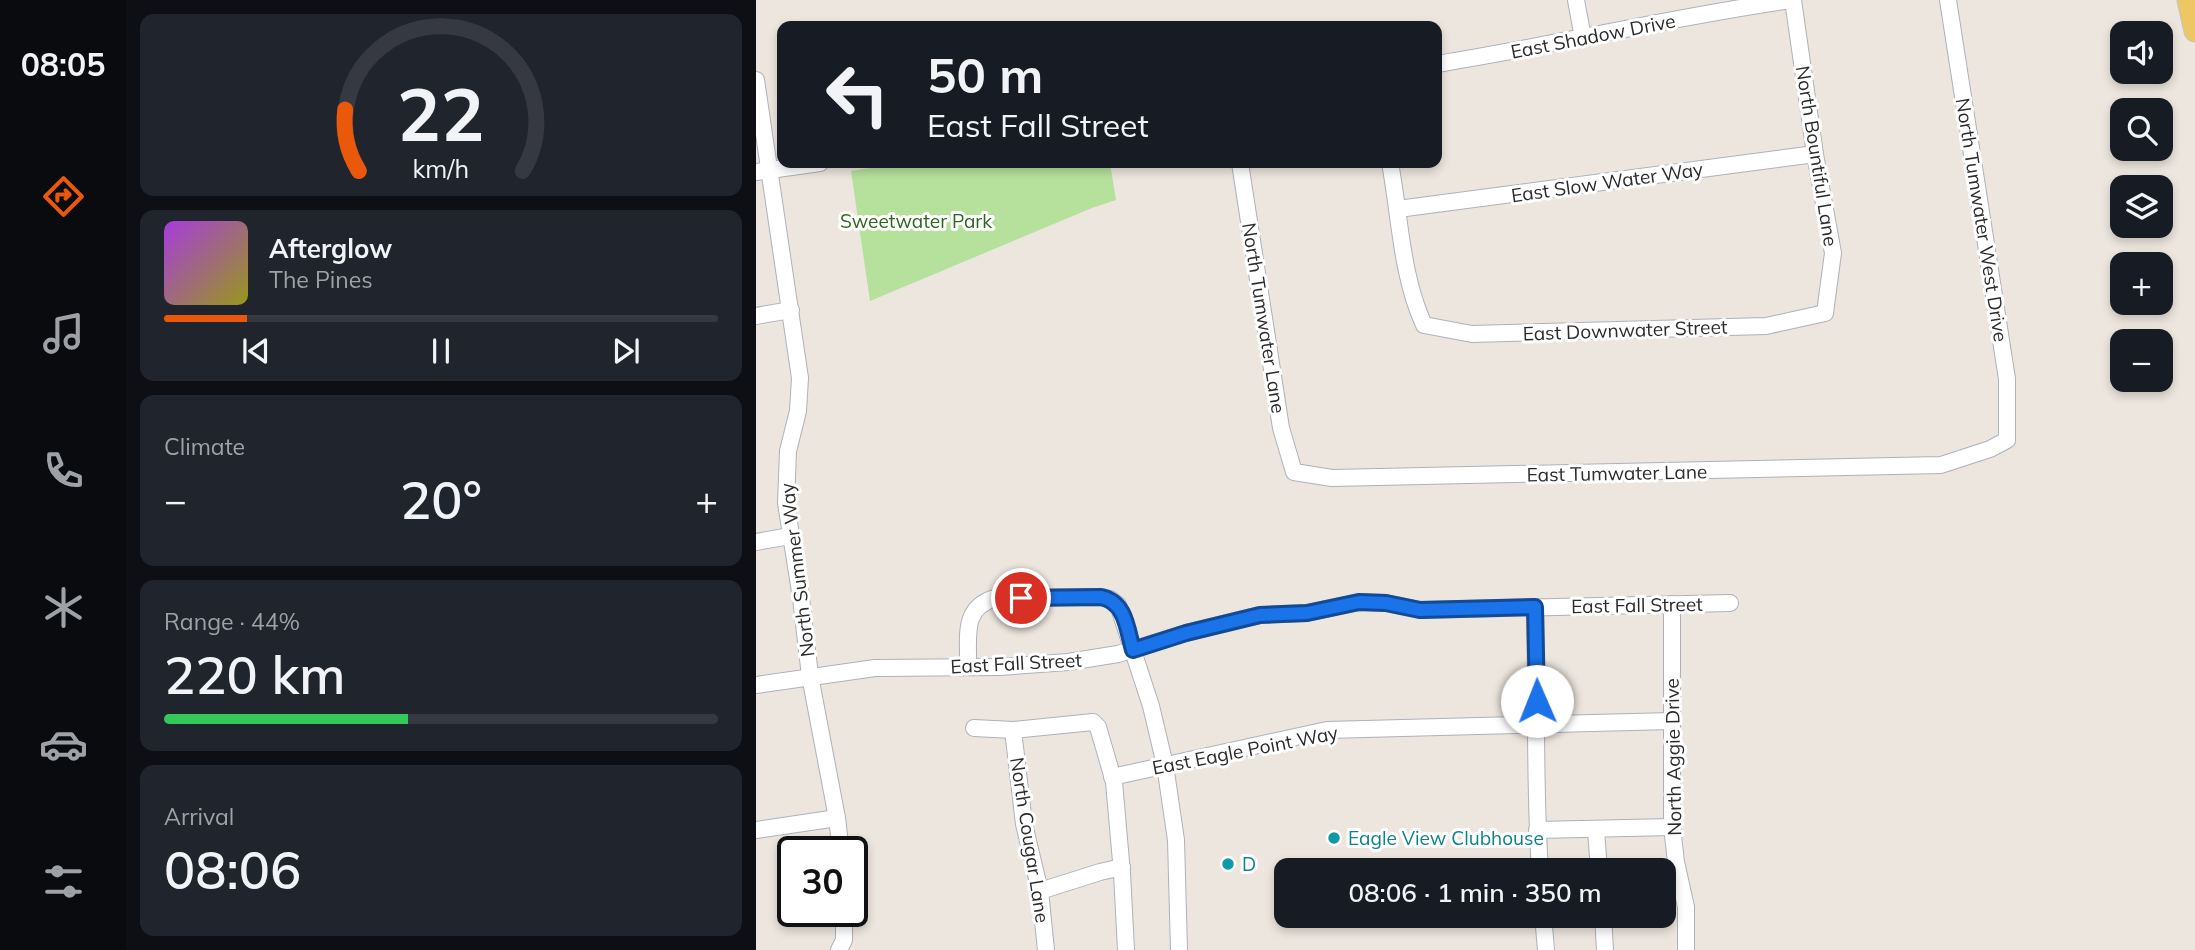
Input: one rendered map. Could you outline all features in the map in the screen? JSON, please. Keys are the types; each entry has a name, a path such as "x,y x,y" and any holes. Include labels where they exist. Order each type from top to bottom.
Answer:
{"main road":[{"path":"2188,0 2195,31"}],"street":[{"path":"1576,0 1583,38"},
{"name":"East Shadow Drive","path":"1442,63 1713,11 1792,0"},
{"name":"North Bountiful Lane","path":"1792,0 1833,253 1825,313"},
{"name":"North Tumwater West Drive","path":"1948,0 2007,379 2007,440"},
{"name":"North Summer Way","path":"756,80 763,171 790,310 801,394 785,475 790,536 801,598 810,676 840,836"},
{"name":"East Slow Water Way","path":"1398,209 1815,154"},
{"path":"763,171 784,168"},
{"name":"North Tumwater Lane","path":"1241,168 1281,428 1294,472"},
{"path":"1391,168 1398,209"},
{"name":"East Downwater Street","path":"1398,209 1407,271 1416,307 1424,325 1472,334 1766,326 1825,313"},
{"path":"756,316 790,310"},
{"name":"East Tumwater Lane","path":"1294,472 1332,478 1941,465 1990,449 2007,440"},
{"path":"756,542 790,536"},
{"path":"968,667 969,625 972,612 981,602 995,598 1101,597 1110,598 1118,605 1123,613 1151,706 1165,765 1176,840 1179,950"},
{"name":"East Fall Street","path":"756,685 875,668 1046,665 1133,650 1186,633 1260,615 1307,613 1359,602 1386,603 1420,610 1731,603"},
{"name":"North Aggie Drive","path":"1672,604 1672,827 1675,862 1686,907 1686,950"},
{"path":"1535,607 1538,858"},
{"name":"East Eagle Point Way","path":"1112,777 1327,730 1672,720"},
{"path":"974,728 1013,730 1093,722 1098,727 1112,777 1122,867 1126,950"},
{"name":"North Cougar Lane","path":"1013,730 1024,824 1040,891 1046,950"},
{"path":"756,830 838,818"},
{"path":"1537,830 1672,827"},
{"path":"1596,830 1598,858"},
{"path":"1040,891 1122,867"},
{"path":"839,950 844,940 844,927"},
{"path":"1544,928 1546,950"},
{"path":"1604,928 1605,950"}],"green space":[{"name":"Sweetwater Park","path":"870,168 1111,168 1116,200 870,301 851,171"}],"place":[{"name":"Eagle View Clubhouse","path":"1334,838"},
{"name":"D","path":"1228,864"}],"route":[{"path":"1021,598 1110,598 1123,613 1133,650 1186,633 1260,615 1307,613 1359,602 1386,603 1420,610 1535,607 1537,701"}]}
